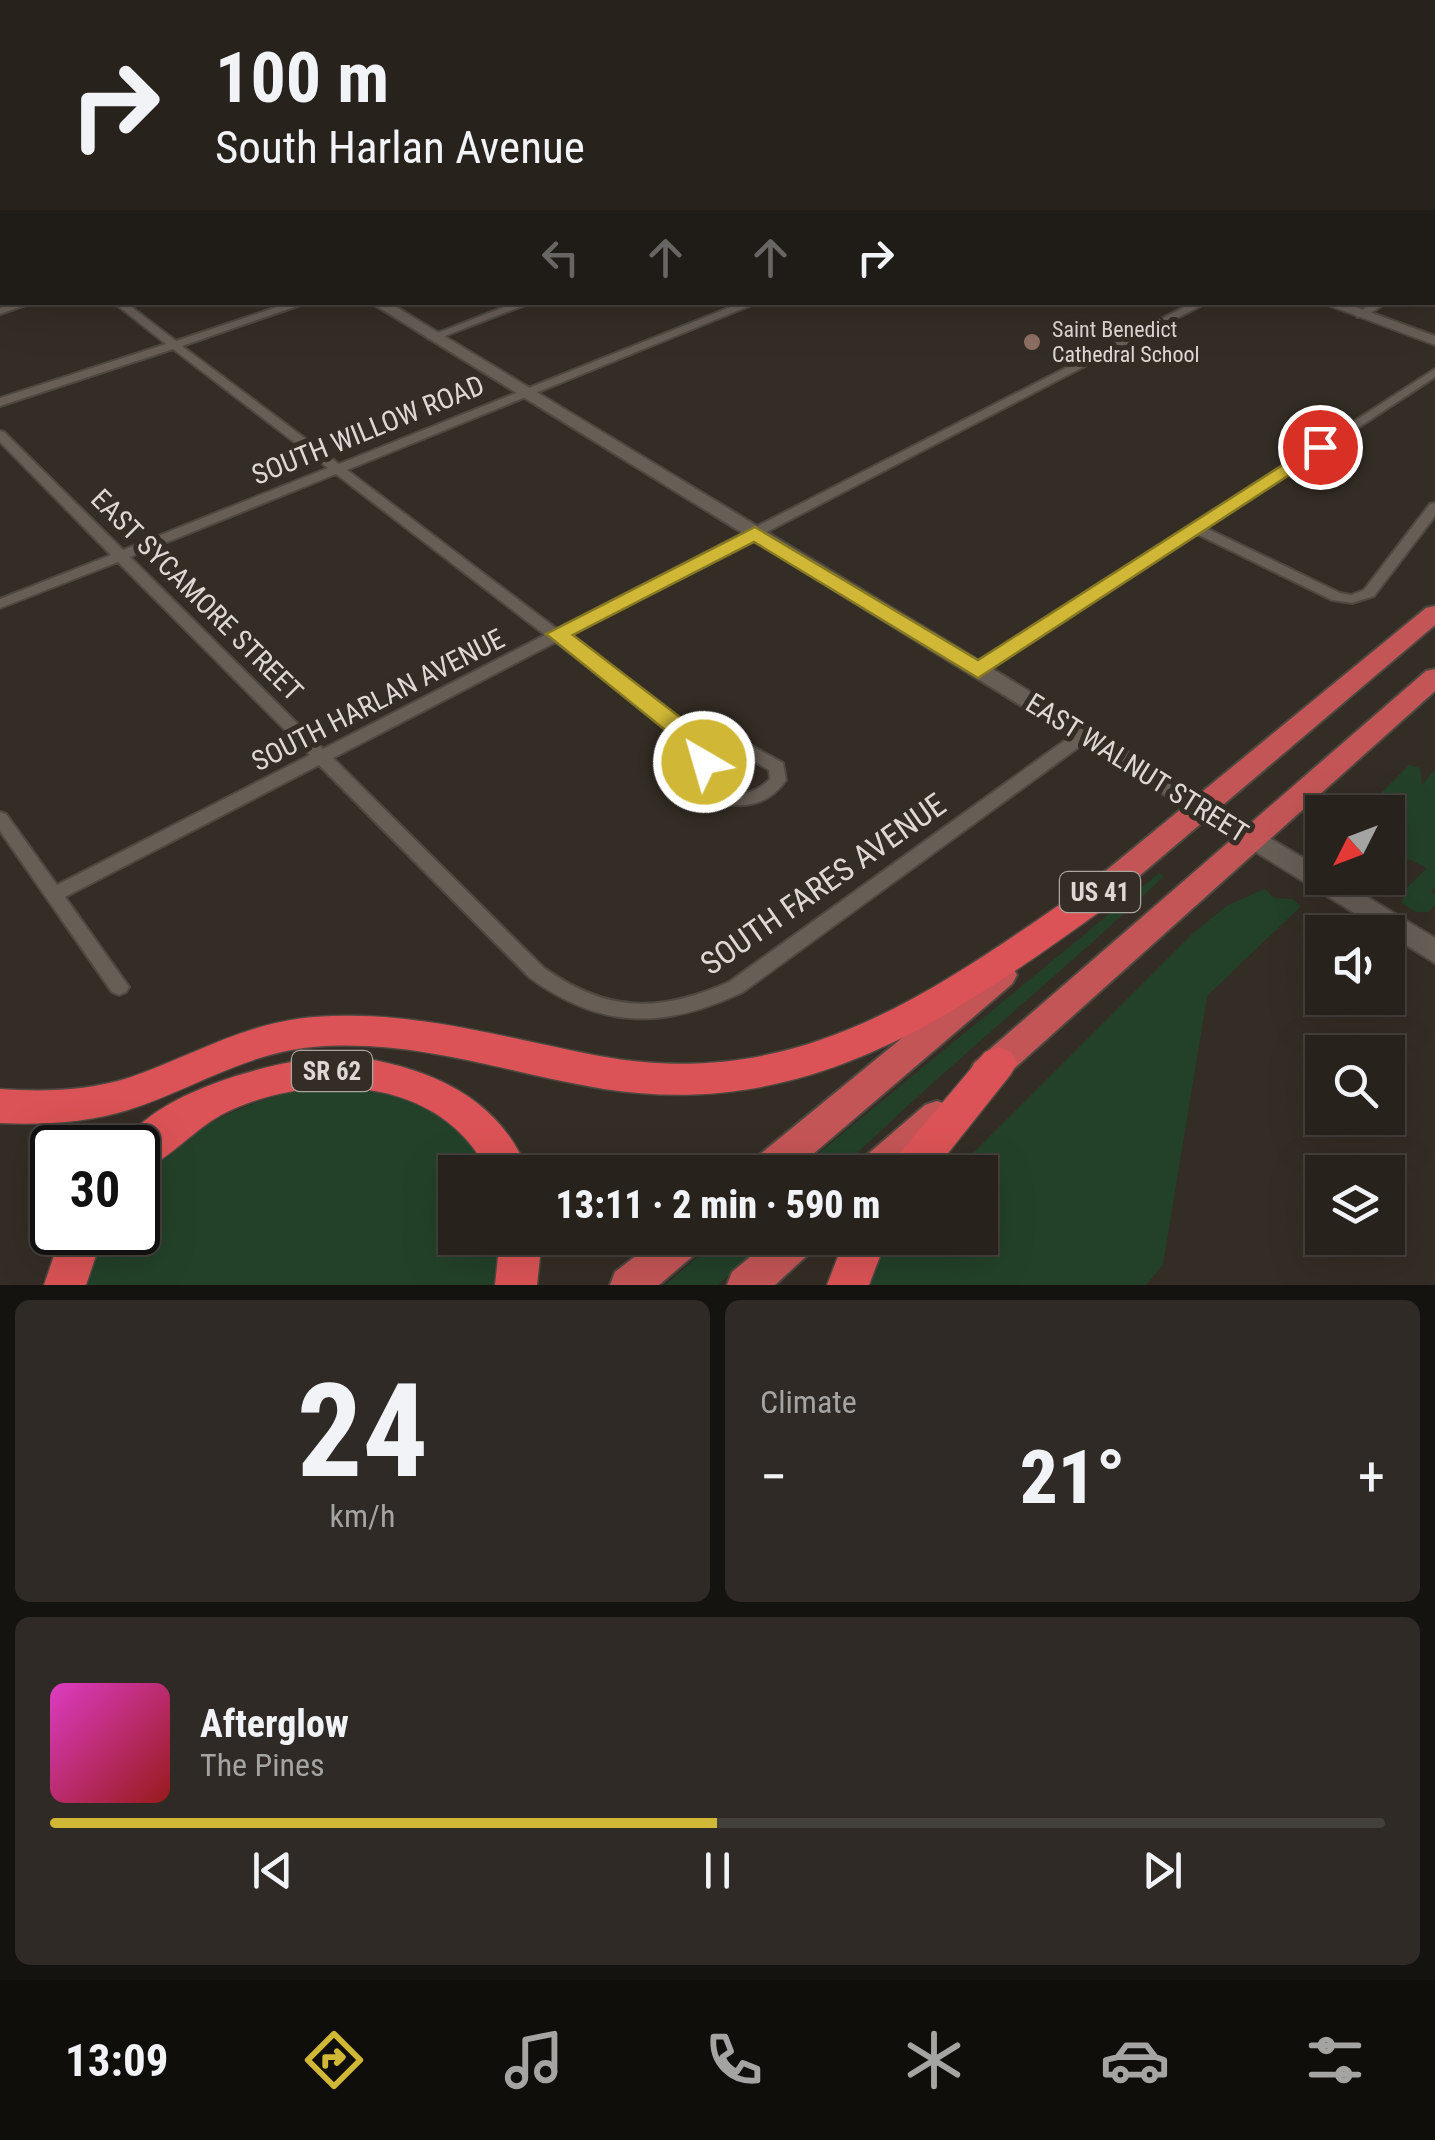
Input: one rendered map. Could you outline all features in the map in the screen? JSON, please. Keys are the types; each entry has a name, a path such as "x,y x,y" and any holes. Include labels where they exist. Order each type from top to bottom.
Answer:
{"highway":[{"name":"US 41","path":"786,1155 1435,612"},
{"name":"US 41","path":"893,1155 1435,677"},
{"path":"0,1106 58,1108 116,1098 254,1044 312,1032 367,1028 436,1034 638,1078 675,1080 761,1074 844,1052 882,1036 978,980 1090,901"},
{"path":"924,1155 998,1063"},
{"name":"SR 62","path":"160,1135 173,1123 238,1090 283,1076 358,1072 408,1082 452,1104 492,1142 499,1155"},
{"path":"65,1285 75,1255"},
{"path":"516,1285 519,1255"},
{"path":"629,1285 665,1255"},
{"path":"746,1285 780,1255"},
{"path":"848,1285 859,1255"}],"main road":[{"name":"EAST WALNUT STREET","path":"1202,807 1435,952"}],"street":[{"path":"122,305 702,746 746,750 763,756 777,767 778,780 767,793 748,800 715,796 702,780 702,746"},
{"path":"0,402 295,305"},
{"name":"EAST WALNUT STREET","path":"382,305 1202,807"},
{"path":"433,337 520,305"},
{"name":"SOUTH WILLOW ROAD","path":"0,604 747,305"},
{"name":"SOUTH HARLAN AVENUE","path":"55,894 1197,305"},
{"path":"1336,305 1435,341"},
{"path":"1361,314 1377,305"},
{"path":"978,670 1435,372"},
{"name":"EAST SYCAMORE STREET","path":"0,435 537,974 574,999"},
{"path":"1196,528 1337,597 1352,598 1369,592 1435,507"},
{"name":"SOUTH FARES AVENUE","path":"574,999 615,1011 653,1012 700,1004 727,992 1084,735"},
{"path":"0,818 118,987"}],"green space":[{"path":"1409,765 1420,768 1422,785 1435,769 1435,887 1431,892 1435,894 1435,905 1428,912 1416,912 1401,903 1407,888 1427,868 1405,857 1405,795 1379,795"},
{"path":"1159,873 1164,876 856,1155 817,1155"},
{"path":"1265,889 1274,898 1292,899 1301,906 1207,996 1163,1265 1146,1285 870,1285 879,1255 998,1255 998,1155 971,1155 1191,935 1228,905"},
{"path":"317,1086 394,1096 438,1114 457,1128 478,1155 438,1155 438,1255 500,1255 497,1285 84,1285 95,1255 160,1255 160,1159 220,1118"},
{"path":"700,1255 751,1255 718,1285 665,1285"}],"place":[{"name":"Saint Benedict Cathedral School","path":"1032,342"}],"route":[{"path":"704,762 702,746 558,634 755,534 978,670 1320,447"}]}
